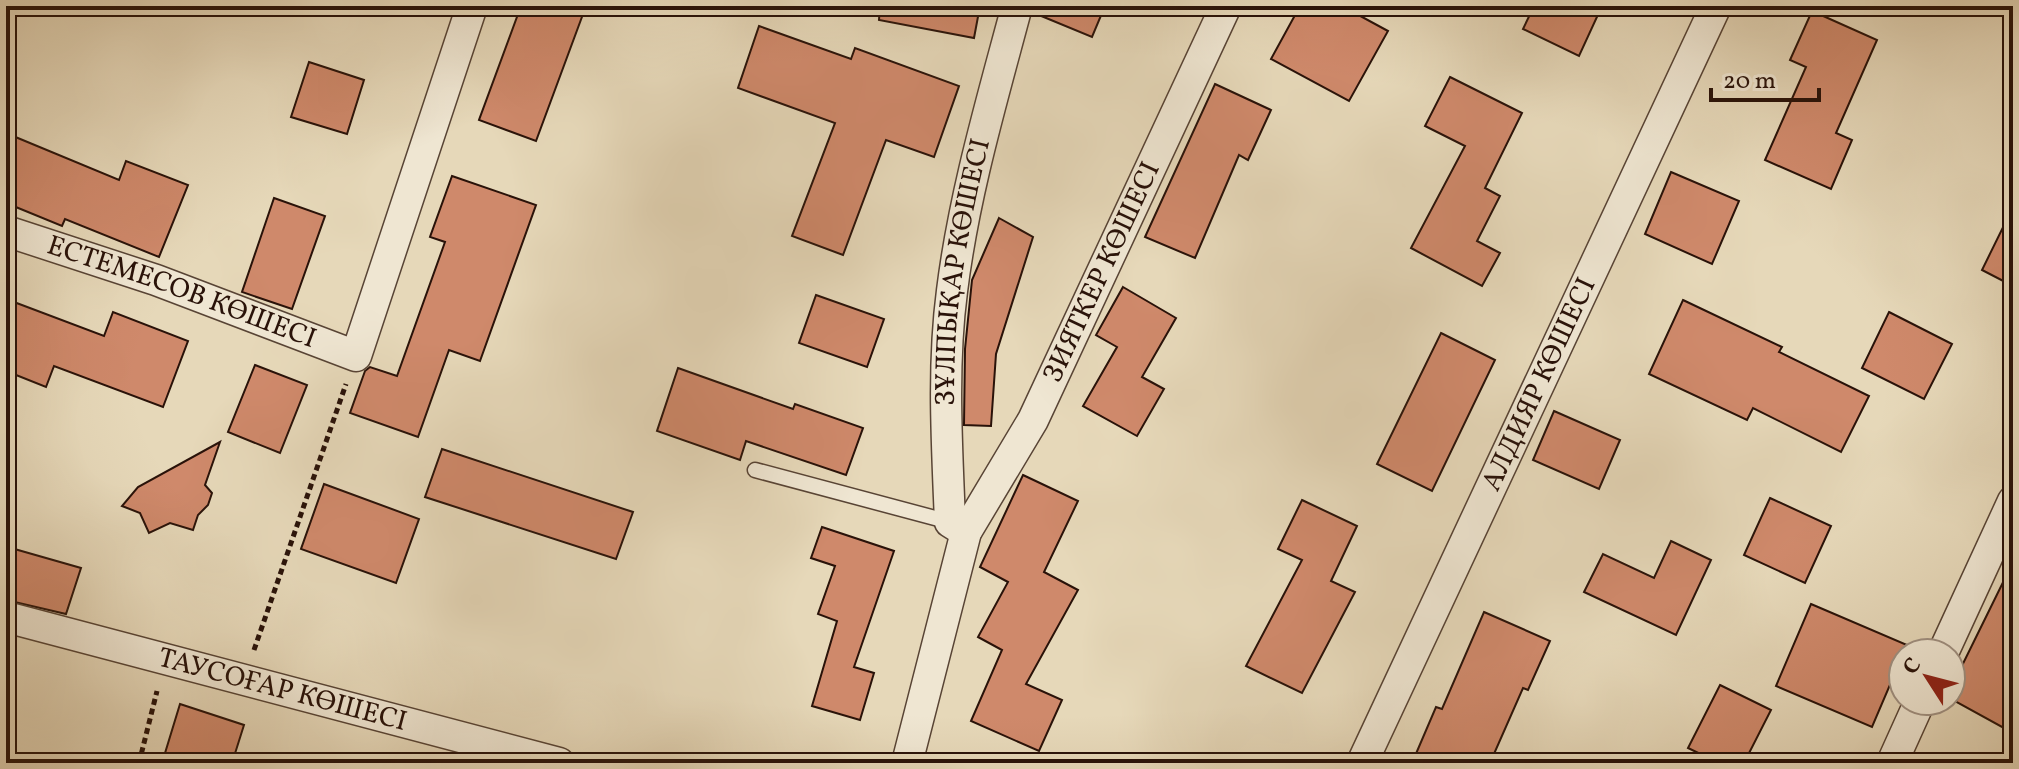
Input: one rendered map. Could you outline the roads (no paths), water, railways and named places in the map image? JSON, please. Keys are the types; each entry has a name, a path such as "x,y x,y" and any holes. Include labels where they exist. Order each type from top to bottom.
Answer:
{"street":[{"name":"ЕСТЕМЕСОВ КӨШЕСІ","path":"6,231 156,280 356,356 472,6"},
{"name":"ЗҰЛПЫҚАР КӨШЕСІ","path":"958,527 946,429 952,292 980,145 1017,6"},
{"name":"ЗИЯТКЕР КӨШЕСІ","path":"958,527 1033,420 1226,6"},
{"name":"АЛДИЯР КӨШЕСІ","path":"1362,763 1716,6"},
{"path":"1950,637 2013,501"},
{"path":"907,763 958,527"},
{"name":"ТАУCОҒАР КӨШЕСІ","path":"6,617 559,763"},
{"path":"1892,763 1913,717"}],"lane":[{"path":"755,470 958,527"}]}
